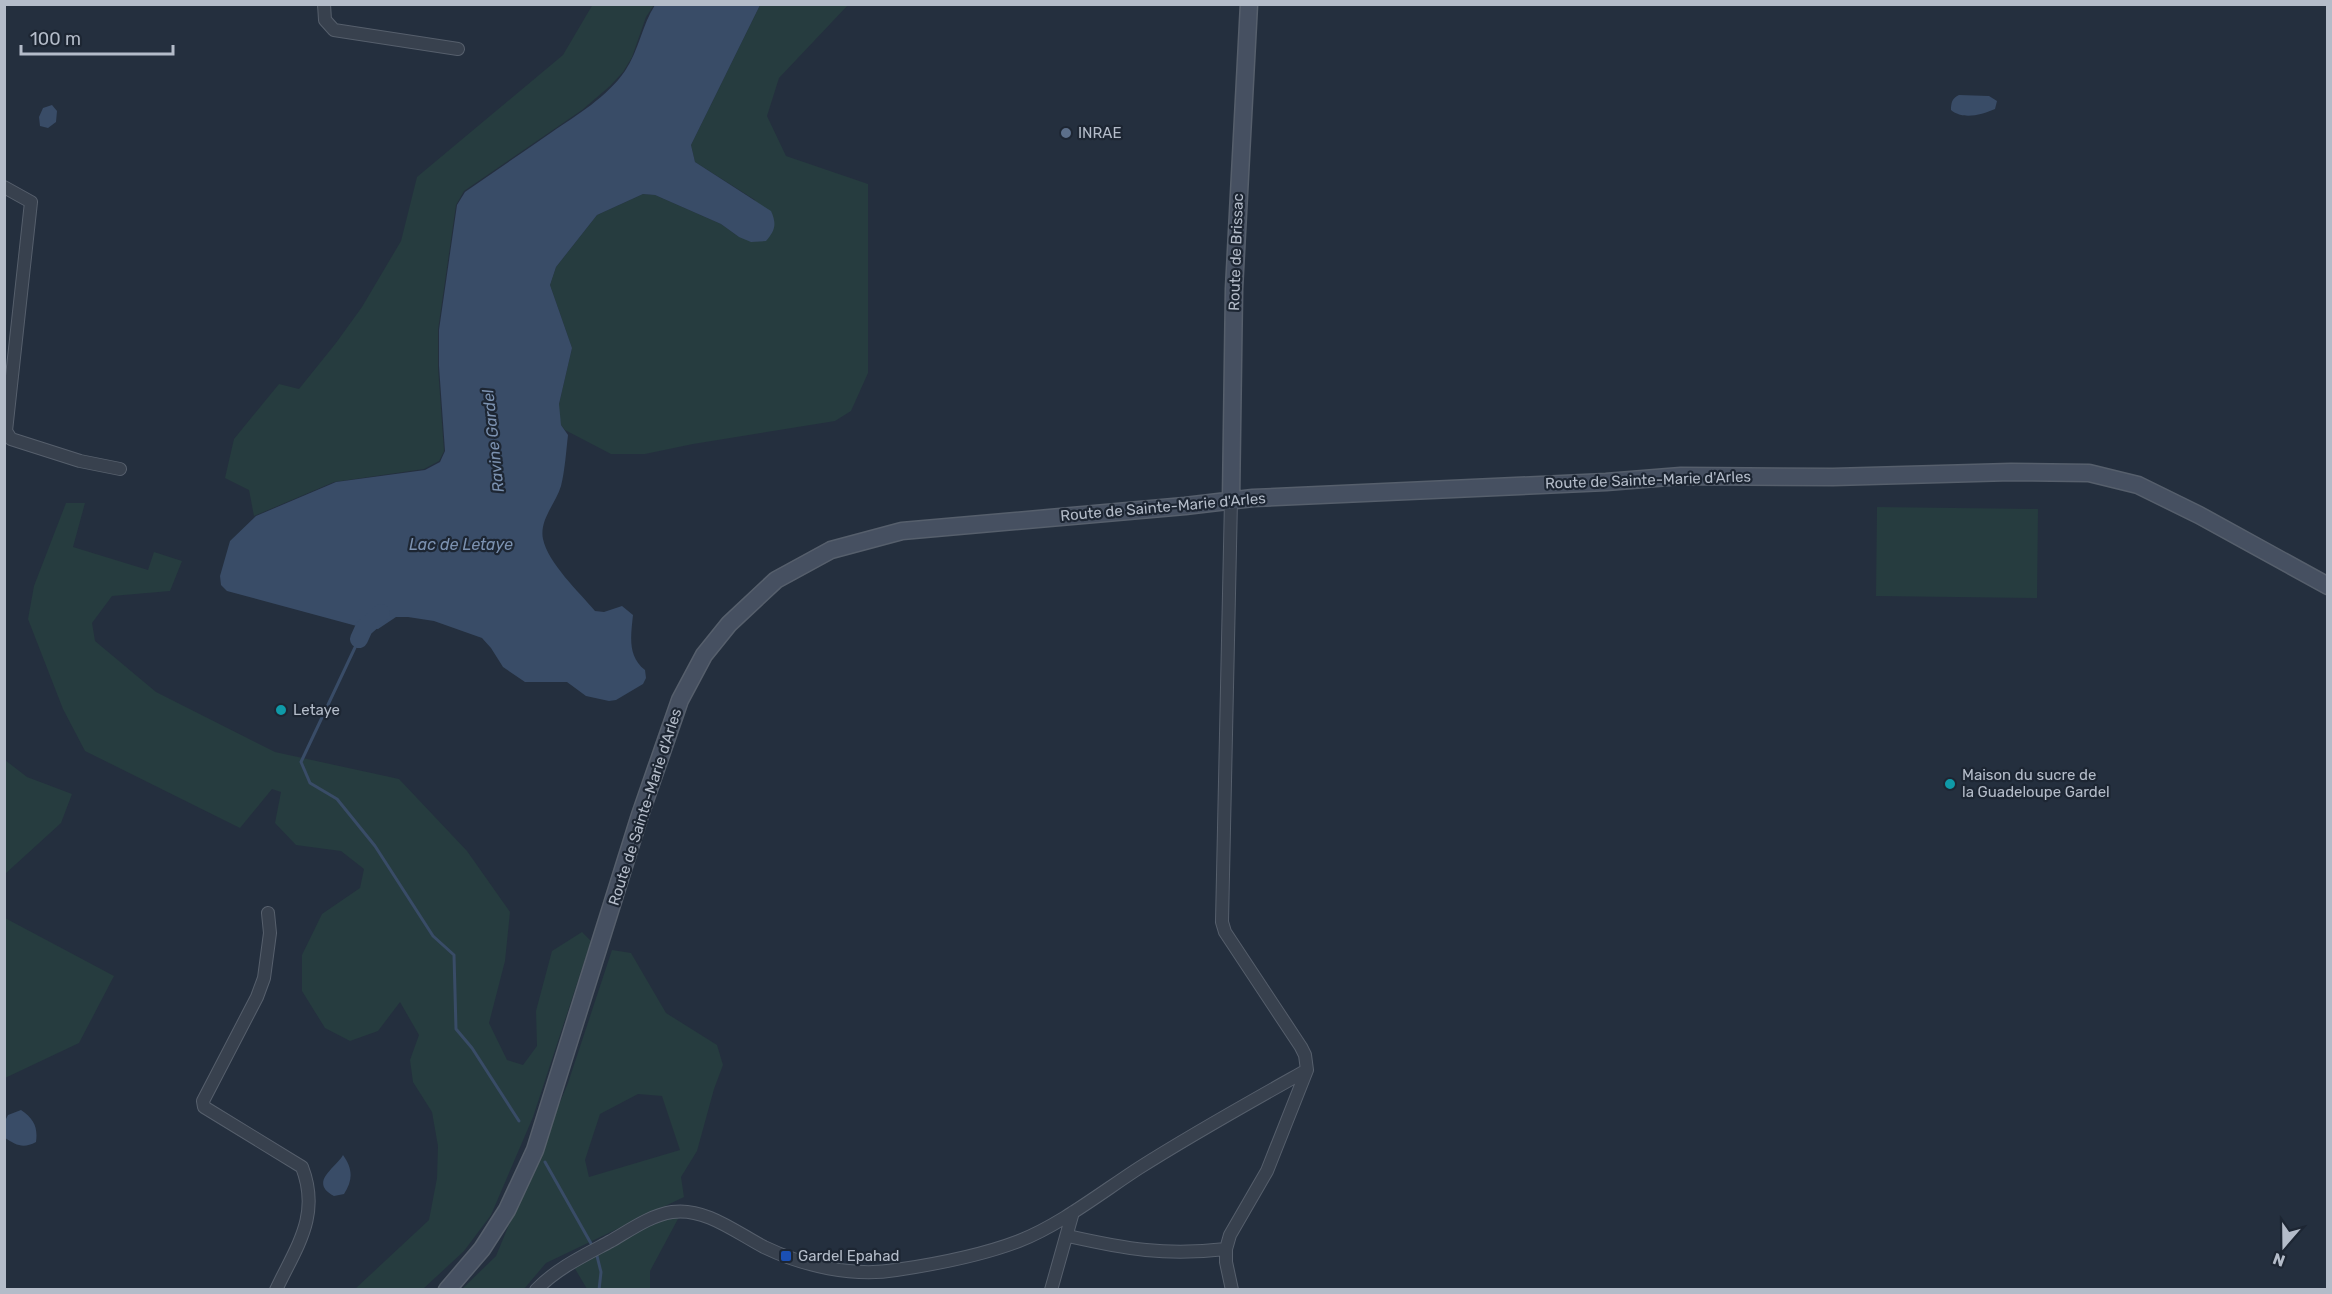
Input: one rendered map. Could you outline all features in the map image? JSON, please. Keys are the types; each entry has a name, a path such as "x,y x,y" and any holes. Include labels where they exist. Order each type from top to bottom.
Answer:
{"main road":[{"name":"Route de Brissac","path":"1231,501 1234,289 1249,4"},
{"name":"Route de Sainte-Marie d'Arles","path":"447,1290 482,1250 507,1210 535,1150 640,815 680,700 704,654 729,624 776,580 831,550 902,531 1231,501 1681,476 1833,477 2011,472 2089,473 2138,485 2199,515 2328,586"}],"street":[{"path":"324,4 325,20 334,30 458,49"},
{"path":"4,187 31,202 6,431 11,439 80,461 120,469"},
{"path":"1231,501 1222,922 1225,932 1301,1047 1305,1055 1307,1070 1267,1171 1230,1235 1226,1248 1232,1290"},
{"path":"268,913 270,933 264,978 257,998 203,1101 204,1107 213,1115 234,1125 302,1167 310,1197 310,1211 276,1290"},
{"path":"536,1290 548,1278 594,1250 655,1217 674,1211 696,1213 764,1247 831,1269 873,1272 961,1258 1020,1241 1073,1212 1187,1138 1307,1070"},
{"path":"1051,1290 1073,1212"},
{"path":"1068,1236 1126,1249 1163,1252 1195,1252 1226,1248"}],"green space":[{"path":"593,4 654,5 646,17 632,57 623,72 582,110 464,191 456,205 438,330 438,367 444,451 439,461 424,469 334,482 254,516 249,490 225,478 234,439 279,384 299,389 362,307 401,241 417,177 563,55"},
{"path":"760,5 848,5 779,78 767,116 786,156 868,184 868,373 851,411 835,421 645,454 611,454 565,430 561,425 559,404 572,348 550,285 556,267 597,215 643,194 655,195 721,224 739,237 755,200 695,162 691,145"},
{"path":"66,503 85,503 73,547 148,570 154,552 182,561 170,591 112,596 92,623 95,641 156,692 275,752 399,779 467,851 510,912 505,961 489,1023 507,1060 523,1065 537,1046 536,1011 552,951 582,932 591,941 533,1117 491,1215 464,1251 423,1289 355,1289 429,1220 437,1178 438,1146 432,1112 413,1082 410,1060 419,1035 400,1002 378,1031 350,1041 325,1028 302,991 302,955 322,914 360,888 364,869 341,851 296,845 275,823 281,792 272,789 240,828 85,751 63,709 28,619 34,586"},
{"path":"1877,507 2038,509 2037,598 1876,596"},
{"path":"5,760 27,777 72,794 61,823 5,874"},
{"path":"5,918 114,976 79,1043 5,1078"},
{"path":"612,950 631,953 666,1013 717,1045 723,1065 697,1151 681,1177 684,1197 546,1263 524,1289 461,1290 496,1256 568,1083","holes":["638,1094 662,1096 680,1150 589,1177 585,1160 600,1114"]},
{"path":"671,1216 679,1217 650,1271 650,1289 587,1289 574,1267 657,1221"}],"water":[{"name":"Lac de Letaye","path":"655,5 760,5 691,145 695,162 771,211 774,224 773,231 766,241 751,242 739,237 721,224 655,195 643,194 597,215 556,267 550,285 572,348 559,404 561,425 568,435 564,474 559,492 543,525 543,539 557,567 595,611 604,612 622,606 633,615 633,652 645,670 646,678 643,684 616,700 609,701 586,696 567,682 525,682 503,667 482,638 434,621 396,617 378,629 364,628 227,591 221,585 220,576 230,541 256,516 336,482 425,470 440,462 445,451 439,330 457,205 465,192 581,112 610,89 630,63"},
{"path":"1959,95 1989,96 1997,101 1995,109 1972,116 1961,115 1951,110 1953,99"},
{"path":"52,105 57,111 56,122 48,128 40,126 39,117 43,108"},
{"path":"21,1110 32,1120 36,1132 36,1142 23,1146 5,1138 5,1121 8,1115"},
{"path":"343,1155 349,1165 349,1184 344,1194 334,1196 323,1186 324,1180"}],"waterway":[{"name":"Ravine Gardel","path":"359,639 364,628 381,613"},
{"name":"Ravine Gardel","path":"359,639 301,762 310,783 337,799 375,846 433,936 454,955 456,1029 472,1048 519,1121"},
{"name":"Ravine Gardel","path":"545,1162 593,1247"},
{"name":"Ravine Gardel","path":"596,1252 601,1272 599,1290"}],"place":[{"name":"INRAE","path":"1066,133"},
{"name":"Letaye","path":"281,710"},
{"name":"Maison du sucre de la Guadeloupe Gardel","path":"1950,784"},
{"name":"Gardel Epahad","path":"786,1256"}]}
